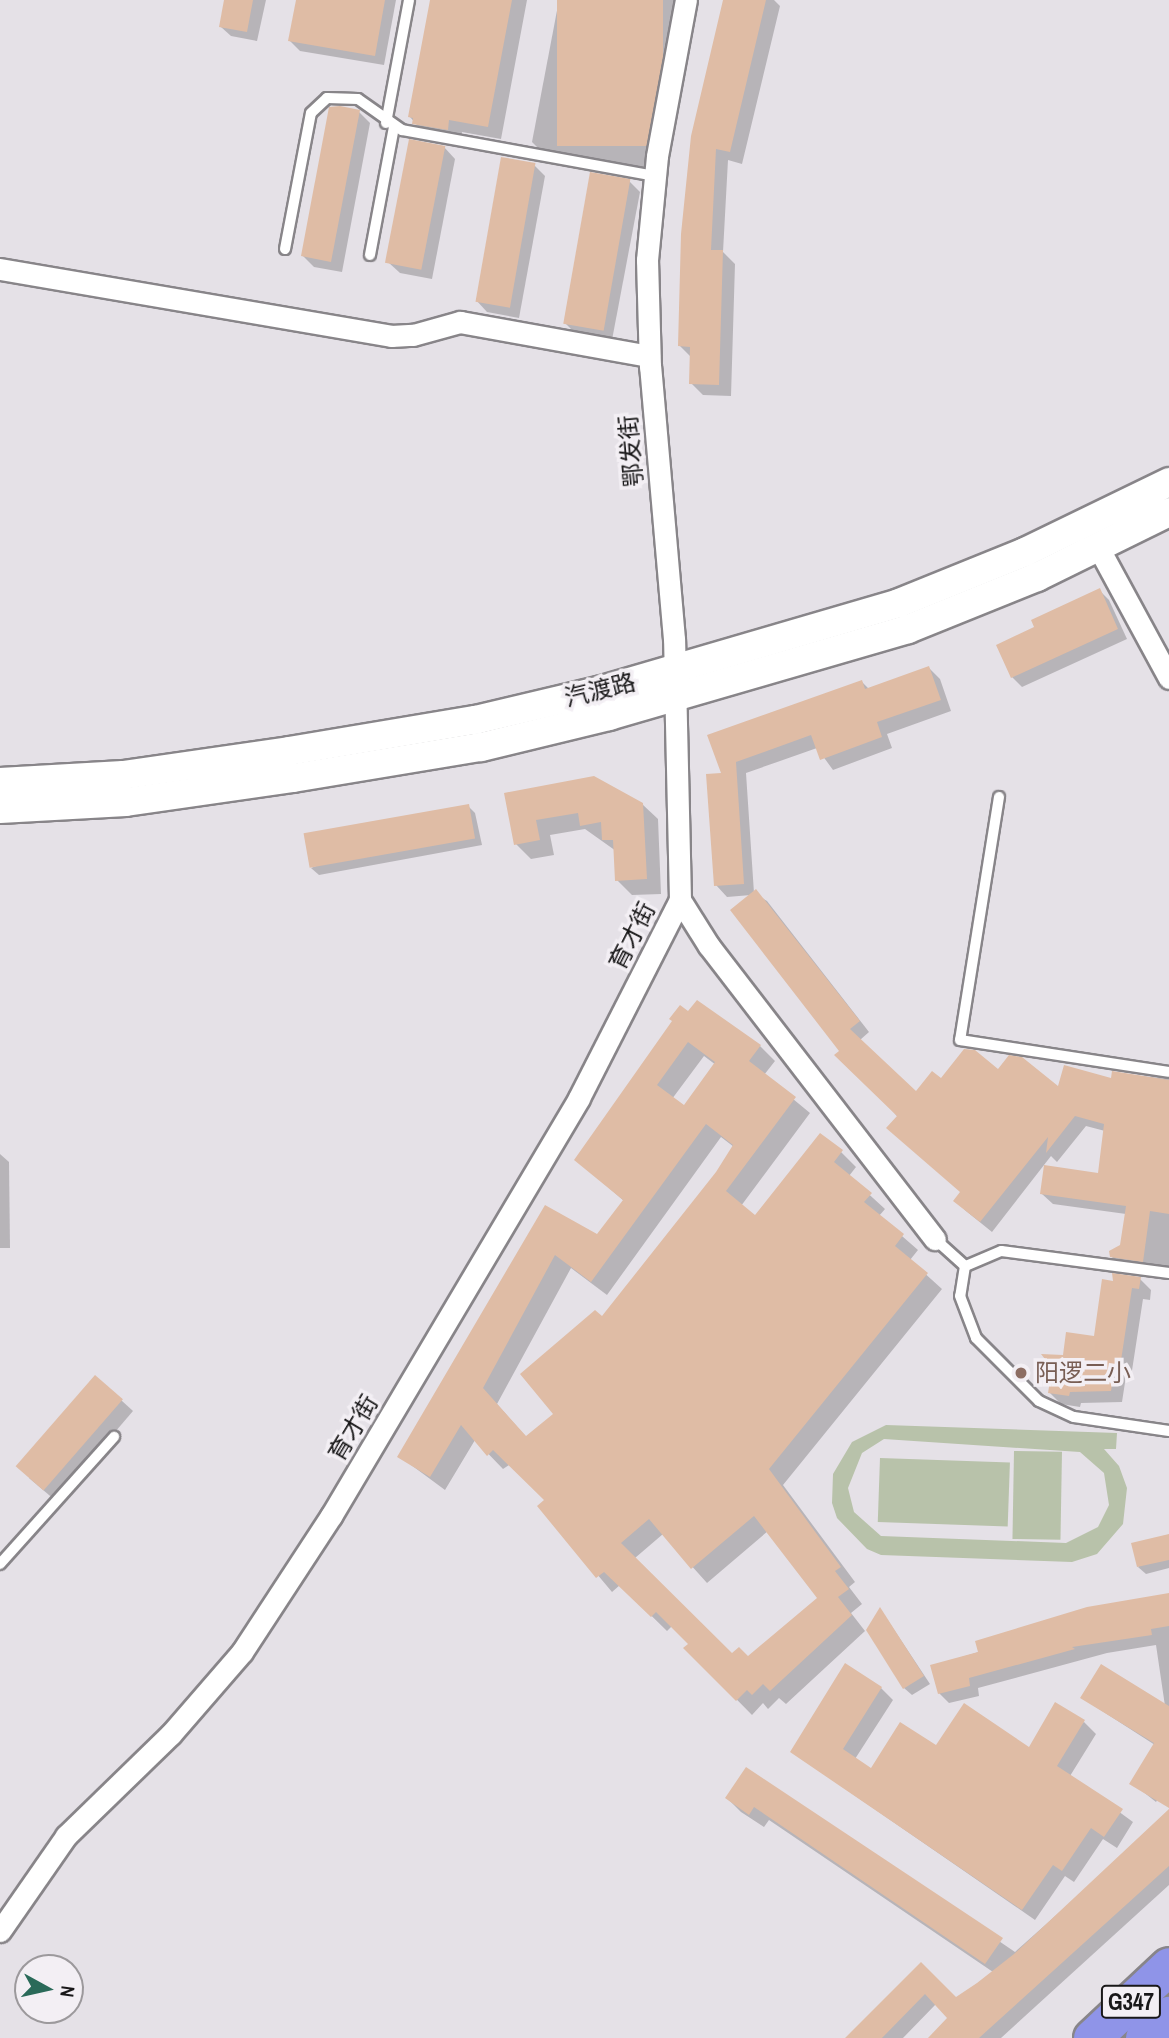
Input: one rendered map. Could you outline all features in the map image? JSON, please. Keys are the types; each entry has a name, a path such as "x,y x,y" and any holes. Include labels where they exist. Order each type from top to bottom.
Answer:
{"highway":[{"name":"G347","path":"1092,2038 1169,1966"}],"street":[{"name":"鄂发街","path":"680,900 675,670 649,356 647,260 654,176 686,0"},
{"path":"0,269 391,336 413,335 460,322 649,356"},
{"name":"汽渡路","path":"0,782 123,775 475,720 675,670 850,620 950,584 1169,482"},
{"name":"汽渡路","path":"0,809 126,802 481,747 676,698 908,629 1098,547 1169,512"},
{"path":"1098,547 1169,678"},
{"path":"680,900 709,946 935,1239"},
{"name":"育才街","path":"0,1931 66,1836 199,1704 264,1618 331,1516 579,1098 680,900"}],"lane":[{"path":"370,255 409,0"},
{"path":"285,249 314,107 327,98 346,96 366,103 390,125 654,176"},
{"path":"999,797 960,1040 1169,1072"},
{"path":"935,1239 965,1266"},
{"path":"965,1266 986,1255 1016,1250 1169,1273"},
{"path":"965,1266 960,1296 968,1325 1028,1392 1074,1417 1169,1431"},
{"path":"0,1564 114,1437"}],"green space":[{"path":"886,1425 1117,1433 1116,1449 1104,1449 1119,1466 1127,1488 1123,1524 1097,1554 1072,1562 881,1555 867,1549 837,1518 832,1503 833,1474 852,1442","holes":["884,1439 1080,1452 1104,1473 1109,1505 1098,1527 1066,1543 881,1536 854,1512 848,1488 862,1453"]},
{"path":"1014,1451 1062,1452 1060,1540 1012,1539"},
{"path":"880,1458 1010,1463 1008,1526 878,1522"}],"building":[{"path":"224,0 253,0 247,32 219,27"},
{"path":"296,0 385,0 375,56 288,41"},
{"path":"430,0 512,0 488,127 449,120 448,130 412,124 413,118 408,117"},
{"path":"557,0 663,0 663,146 557,146"},
{"path":"723,0 766,0 730,152 716,149 711,250 723,250 719,385 689,384 690,347 678,346 681,234 691,136"},
{"path":"329,107 360,110 331,262 301,256"},
{"path":"409,139 445,146 421,270 385,263"},
{"path":"501,157 535,163 510,308 475,302"},
{"path":"590,172 630,179 604,331 563,324"},
{"path":"1100,588 1118,629 1011,678 996,645 1034,627 1031,620"},
{"path":"929,666 941,700 877,722 882,737 820,760 811,735 736,762 744,884 714,886 706,774 721,773 707,735 862,680 865,689"},
{"path":"594,776 643,803 647,879 615,881 613,840 602,840 601,822 580,826 578,813 536,820 540,840 514,845 504,793"},
{"path":"469,804 475,838 310,868 304,833"},
{"path":"756,889 860,1021 850,1029 916,1091 932,1071 941,1078 964,1049 975,1050 998,1069 1009,1055 1022,1057 1058,1086 1064,1065 1111,1078 1112,1071 1169,1080 1169,1214 1150,1211 1143,1262 1110,1257 1109,1251 1120,1245 1126,1206 1040,1194 1044,1165 1098,1173 1104,1124 1075,1116 1046,1153 1048,1137 980,1222 953,1201 960,1192 886,1128 897,1116 834,1055 839,1051 730,910"},
{"path":"697,1000 761,1045 749,1061 796,1097 726,1191 755,1215 820,1133 843,1150 834,1162 872,1193 864,1202 904,1234 895,1246 928,1273 769,1469 841,1567 835,1571 849,1589 838,1597 852,1615 770,1691 763,1684 752,1695 747,1690 736,1701 683,1648 688,1644 656,1612 651,1617 604,1572 596,1578 537,1506 544,1500 493,1450 487,1456 461,1425 430,1477 397,1457 545,1205 597,1234 623,1200 574,1160 672,1021 669,1019 680,1005 688,1011","holes":["688,1042 715,1062 684,1105 657,1085","706,1124 733,1145 716,1172 602,1316 595,1310 520,1374 553,1414 526,1436 483,1388 555,1255 591,1282","754,1516 817,1598 748,1656 739,1647 732,1653 621,1543 649,1519 691,1569"]},
{"path":"1112,1273 1141,1277 1139,1289 1132,1288 1120,1367 1115,1366 1111,1391 1070,1392 1069,1396 1048,1393 1052,1368 1041,1354 1063,1355 1066,1332 1094,1336 1102,1279 1113,1281"},
{"path":"95,1375 123,1399 44,1491 16,1466"},
{"path":"1169,1534 1169,1560 1137,1567 1131,1543"},
{"path":"1169,1593 1169,1626 1151,1629 1152,1635 1072,1647 1075,1649 969,1678 970,1686 938,1694 930,1665 978,1652 975,1641 1087,1607"},
{"path":"880,1607 924,1676 903,1689 866,1630"},
{"path":"845,1663 882,1687 843,1749 871,1768 900,1722 936,1745 964,1703 1029,1747 1055,1702 1085,1720 1057,1766 1123,1809 1104,1837 1091,1828 1062,1871 1053,1865 1022,1910 790,1752"},
{"path":"1101,1664 1169,1706 1169,1808 1129,1784 1154,1743 1080,1698"},
{"path":"746,1767 1003,1938 985,1964 754,1807 749,1815 725,1798"},
{"path":"1169,1809 1169,1866 979,2038 928,2038 947,2018 925,1994 882,2038 845,2038 921,1962 956,1997 977,1983 1014,1954"}],"place":[{"name":"阳逻二小","path":"1021,1373"}]}
